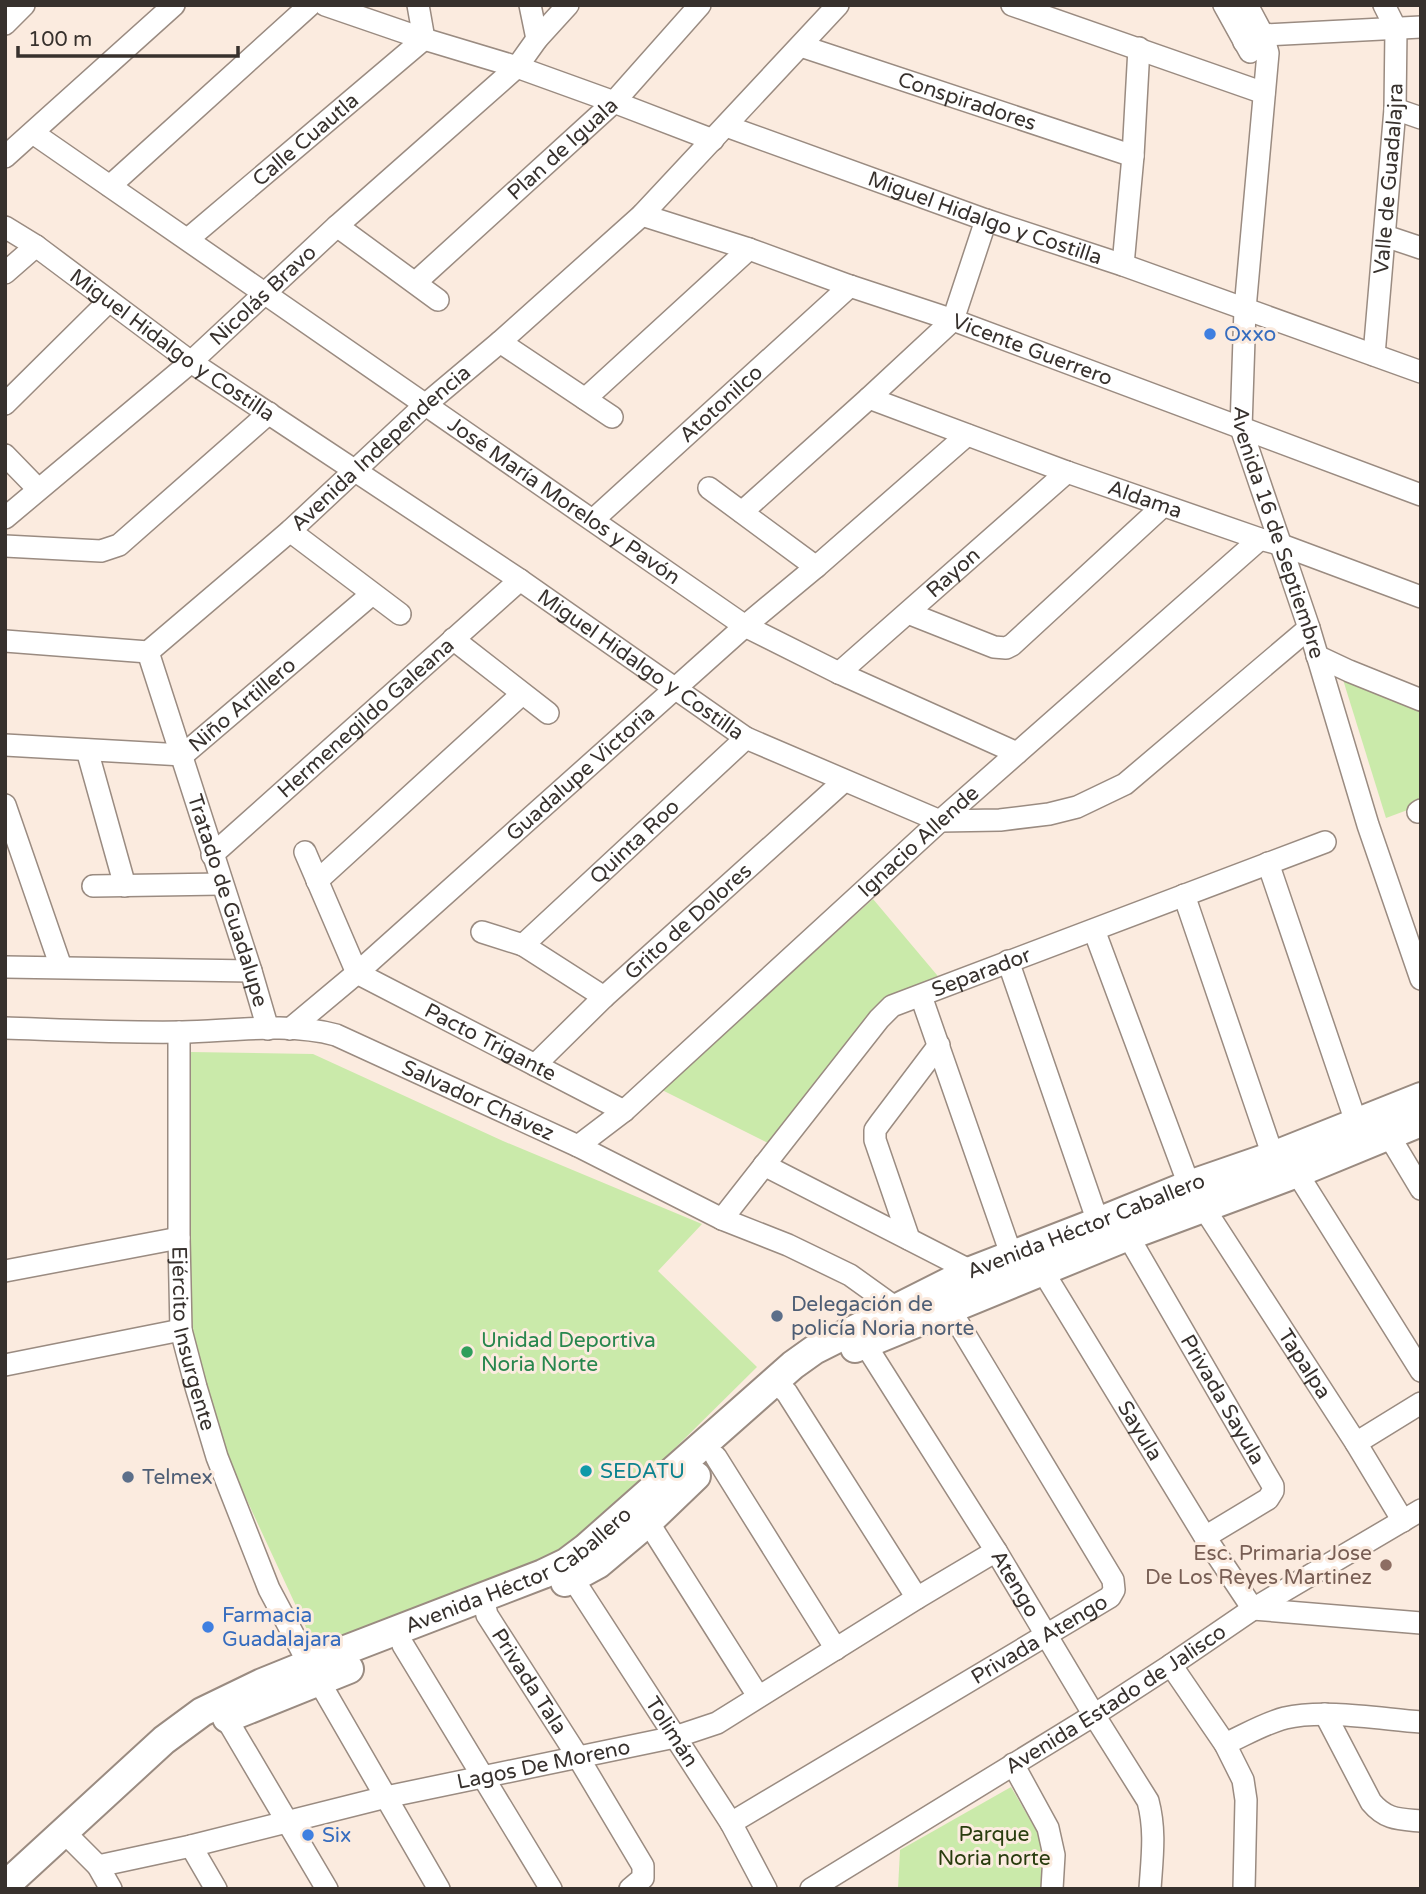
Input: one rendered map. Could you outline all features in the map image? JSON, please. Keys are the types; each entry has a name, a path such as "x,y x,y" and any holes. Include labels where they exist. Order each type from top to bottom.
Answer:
{"main road":[{"name":"Avenida Héctor Caballero","path":"5,1886 190,1742 213,1719 314,1672 484,1606 573,1579 598,1564 642,1514 781,1387 827,1362 860,1336 1028,1258 1098,1222 1421,1097"},
{"name":"Avenida Héctor Caballero","path":"943,1298 971,1271 1128,1236 1297,1173 1421,1122"},
{"name":"Avenida Héctor Caballero","path":"314,1672 404,1645 566,1563 642,1514 716,1457 781,1387"},
{"name":"Avenida Héctor Caballero","path":"26,1889 70,1838"}],"street":[{"path":"5,24 24,5"},
{"path":"5,157 174,5"},
{"path":"110,186 310,5"},
{"name":"Miguel Hidalgo y Costilla","path":"325,5 517,67 614,102 720,133 1123,265 1421,372"},
{"path":"418,5 424,39"},
{"path":"530,5 537,39"},
{"path":"517,67 537,39 568,5"},
{"name":"Plan de Iguala","path":"416,282 614,102 701,5"},
{"name":"Avenida Independencia","path":"149,652 290,531 425,405 642,215 838,5"},
{"path":"1012,5 1264,93"},
{"name":"Avenida 16 de Septiembre","path":"1224,5 1254,38"},
{"name":"Avenida 16 de Septiembre","path":"1247,5 1254,38 1253,57 1266,70 1245,309 1241,428 1270,541 1309,628 1368,825 1421,979"},
{"name":"Valle de Guadalajra","path":"1374,355 1395,109 1396,29 1384,5"},
{"path":"1254,38 1421,27"},
{"name":"Calle Cuautla","path":"188,239 424,39"},
{"name":"Conspiradores","path":"801,46 1133,156"},
{"path":"1123,265 1139,48"},
{"name":"Nicolás Bravo","path":"5,518 191,362 337,226 517,67"},
{"path":"1395,109 1421,118"},
{"name":"José María Morelos y Pavón","path":"33,133 745,626 839,673 1017,753"},
{"name":"Vicente Guerrero","path":"642,215 953,320 1421,495"},
{"path":"742,512 953,320 986,220"},
{"path":"337,226 438,300"},
{"name":"Miguel Hidalgo y Costilla","path":"5,227 36,246 191,362 520,580 746,738 940,821 1000,820 1049,814 1077,807 1109,793 1125,784 1309,628"},
{"path":"1385,236 1421,248"},
{"path":"5,273 36,246"},
{"path":"585,399 749,249"},
{"name":"Atotonilco","path":"593,520 850,286"},
{"path":"5,404 109,301"},
{"path":"500,342 612,417"},
{"name":"Aldama","path":"869,398 1067,472 1270,541 1421,597"},
{"path":"5,546 101,551 119,545 269,413"},
{"name":"Guadalupe Victoria","path":"290,1029 357,973 745,626 967,435"},
{"path":"5,455 38,489"},
{"name":"Rayon","path":"839,673 1067,472"},
{"path":"709,488 816,567"},
{"path":"908,613 994,647 1006,648 1163,506"},
{"path":"290,531 400,614"},
{"name":"Ignacio Allende","path":"578,1146 624,1111 1017,753 1270,541"},
{"name":"Hermenegildo Galeana","path":"212,855 520,580"},
{"name":"Niño Artillero","path":"5,745 183,755 372,594"},
{"path":"453,639 548,713"},
{"path":"5,641 149,652"},
{"name":"Tratado de Guadalupe","path":"149,652 268,1029"},
{"path":"1317,656 1421,701"},
{"path":"317,881 522,694"},
{"name":"Quinta Roo","path":"523,945 746,738"},
{"path":"87,750 125,886"},
{"name":"Grito de Dolores","path":"535,1065 604,997 844,780"},
{"path":"5,805 61,967"},
{"name":"Separador","path":"722,1219 885,1012 904,1000 921,996 1325,842"},
{"path":"305,852 357,973"},
{"path":"1268,863 1356,1122"},
{"path":"93,886 222,884"},
{"path":"1184,895 1273,1156"},
{"name":"Tapalpa","path":"1094,930 1189,1185 1356,1443 1412,1515"},
{"path":"482,932 523,945 604,997"},
{"path":"1008,961 1098,1222"},
{"path":"5,967 251,971"},
{"name":"Pacto Trigante","path":"357,973 624,1111"},
{"name":"Sayula","path":"921,996 1028,1258 1253,1609"},
{"name":"Salvador Chávez","path":"5,1028 178,1032 290,1029 326,1032 578,1146 722,1219 788,1245 850,1275 903,1316"},
{"name":"Ejército Insurgente","path":"178,1032 181,1331 217,1457 270,1589 314,1672 439,1889"},
{"path":"909,1239 874,1134 939,1045"},
{"path":"1388,1134 1421,1189"},
{"path":"764,1165 971,1271"},
{"path":"1297,1173 1421,1371"},
{"name":"Privada Sayula","path":"1128,1236 1273,1486 1268,1499 1205,1537"},
{"path":"5,1272 178,1238"},
{"name":"Privada Atengo","path":"731,1824 1110,1597 1114,1590 1113,1580 943,1298"},
{"path":"5,1365 181,1331"},
{"name":"Atengo","path":"860,1336 996,1551 1148,1801 1154,1838 1150,1889"},
{"path":"781,1387 917,1598"},
{"path":"1356,1443 1421,1402"},
{"path":"716,1457 836,1649"},
{"path":"642,1514 758,1696"},
{"name":"Avenida Estado de Jalisco","path":"811,1889 1094,1715 1253,1609 1412,1515"},
{"name":"Lagos De Moreno","path":"98,1866 191,1846 386,1797 675,1737 717,1723 996,1551"},
{"name":"Tolimán","path":"573,1579 731,1824 766,1889"},
{"name":"Privada Tala","path":"484,1606 643,1866 643,1878 630,1889"},
{"path":"1253,1609 1421,1623"},
{"path":"404,1645 551,1889"},
{"path":"1171,1665 1225,1744 1245,1789 1244,1889"},
{"path":"1225,1744 1283,1718 1325,1714 1421,1722"},
{"path":"1325,1714 1375,1807 1387,1816 1421,1821"},
{"path":"213,1719 286,1822 327,1889"},
{"path":"1013,1765 1048,1828 1054,1855 1052,1889"},
{"path":"70,1838 98,1866 111,1889"},
{"path":"191,1846 216,1889"}],"green space":[{"path":"1340,670 1421,706 1421,805 1386,818"},
{"path":"873,899 942,981 890,1001 776,1147 662,1090"},
{"name":"Unidad Deportiva Noria Norte","path":"190,1052 313,1054 503,1141 702,1224 658,1271 757,1367 570,1552 316,1649 225,1453 188,1337"},
{"name":"Parque Noria norte","path":"1011,1787 1043,1842 1041,1889 898,1889 900,1850"}],"place":[{"name":"Oxxo","path":"1210,334"},
{"name":"Delegación de policía Noria norte","path":"777,1316"},
{"name":"Unidad Deportiva Noria Norte","path":"467,1352"},
{"name":"SEDATU","path":"586,1471"},
{"name":"Telmex","path":"128,1477"},
{"name":"Esc. Primaria Jose De Los Reyes Martinez","path":"1386,1565"},
{"name":"Farmacia Guadalajara","path":"208,1627"},
{"name":"Six","path":"308,1835"}]}
